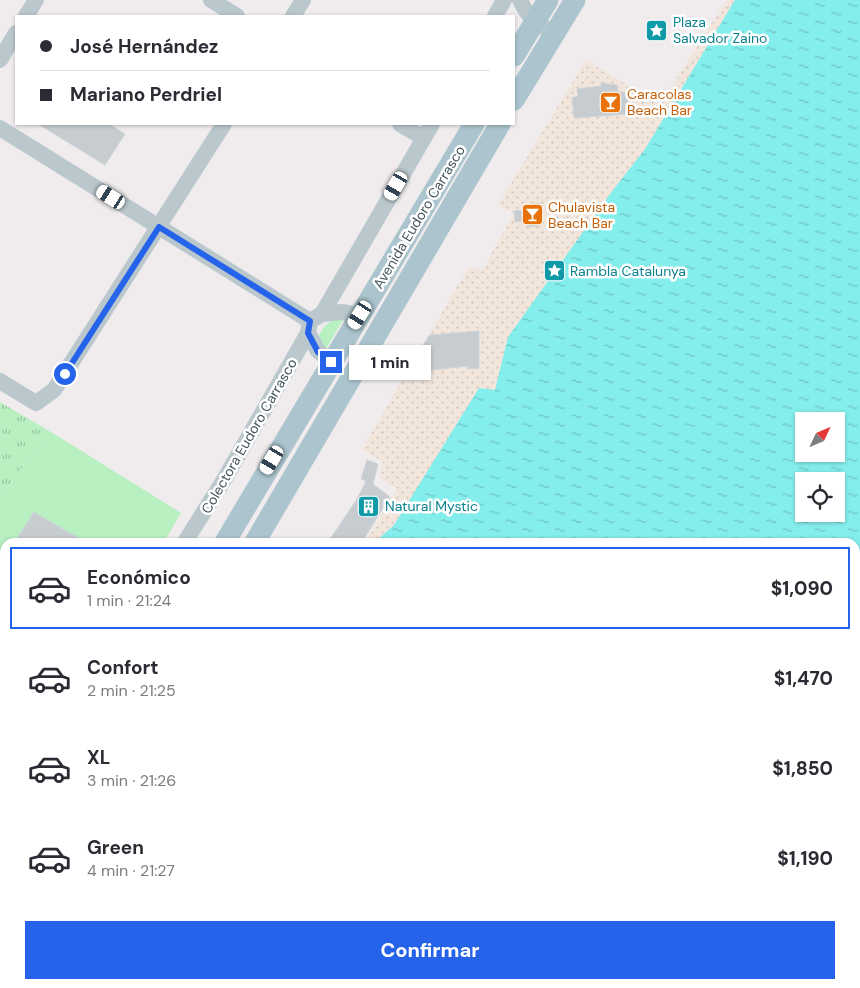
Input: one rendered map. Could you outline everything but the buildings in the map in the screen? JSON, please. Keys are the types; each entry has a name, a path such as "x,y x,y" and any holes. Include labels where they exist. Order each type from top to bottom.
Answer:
{"main road":[{"path":"515,54 548,0"},
{"path":"515,98 575,0"},
{"name":"Avenida Eudoro Carrasco","path":"227,538 473,125"},
{"name":"Avenida Eudoro Carrasco","path":"257,538 499,125"}],"street":[{"path":"27,15 36,0"},
{"path":"211,0 235,15"},
{"path":"294,15 303,0"},
{"path":"496,15 504,0"},
{"path":"520,0 534,22 554,33"},
{"path":"0,60 15,35"},
{"path":"0,381 36,403 54,390 223,125"},
{"path":"404,125 428,131"},
{"path":"0,128 314,323"},
{"name":"Colectora Eudoro Carrasco","path":"188,538 225,478 428,131"},
{"path":"314,323 342,312 360,315"},
{"path":"314,323 318,352 331,362"}],"green space":[{"path":"336,317 343,320 326,349 320,342 319,335 324,327"},
{"path":"0,402 56,435 36,448 0,498"},
{"path":"56,435 181,513 166,538 0,538 0,498 36,448"}],"sand":[{"name":"Rambla Catalunya","path":"727,0 810,0 502,538 367,538 397,489 380,478 383,462 362,449 468,268 483,269 514,213 498,205 586,60 660,105"}],"water":[{"path":"735,0 860,0 860,538 379,538 394,525 479,388 495,390 508,337 613,190 645,149"}],"place":[{"name":"Plaza Salvador Zaino","path":"657,30"},
{"name":"Caracolas Beach Bar","path":"611,102"},
{"name":"Chulavista Beach Bar","path":"532,215"},
{"name":"Rambla Catalunya","path":"554,271"},
{"name":"Natural Mystic","path":"369,506"}],"route":[{"path":"65,374 159,227 310,321 308,333 318,352 331,362"}]}
